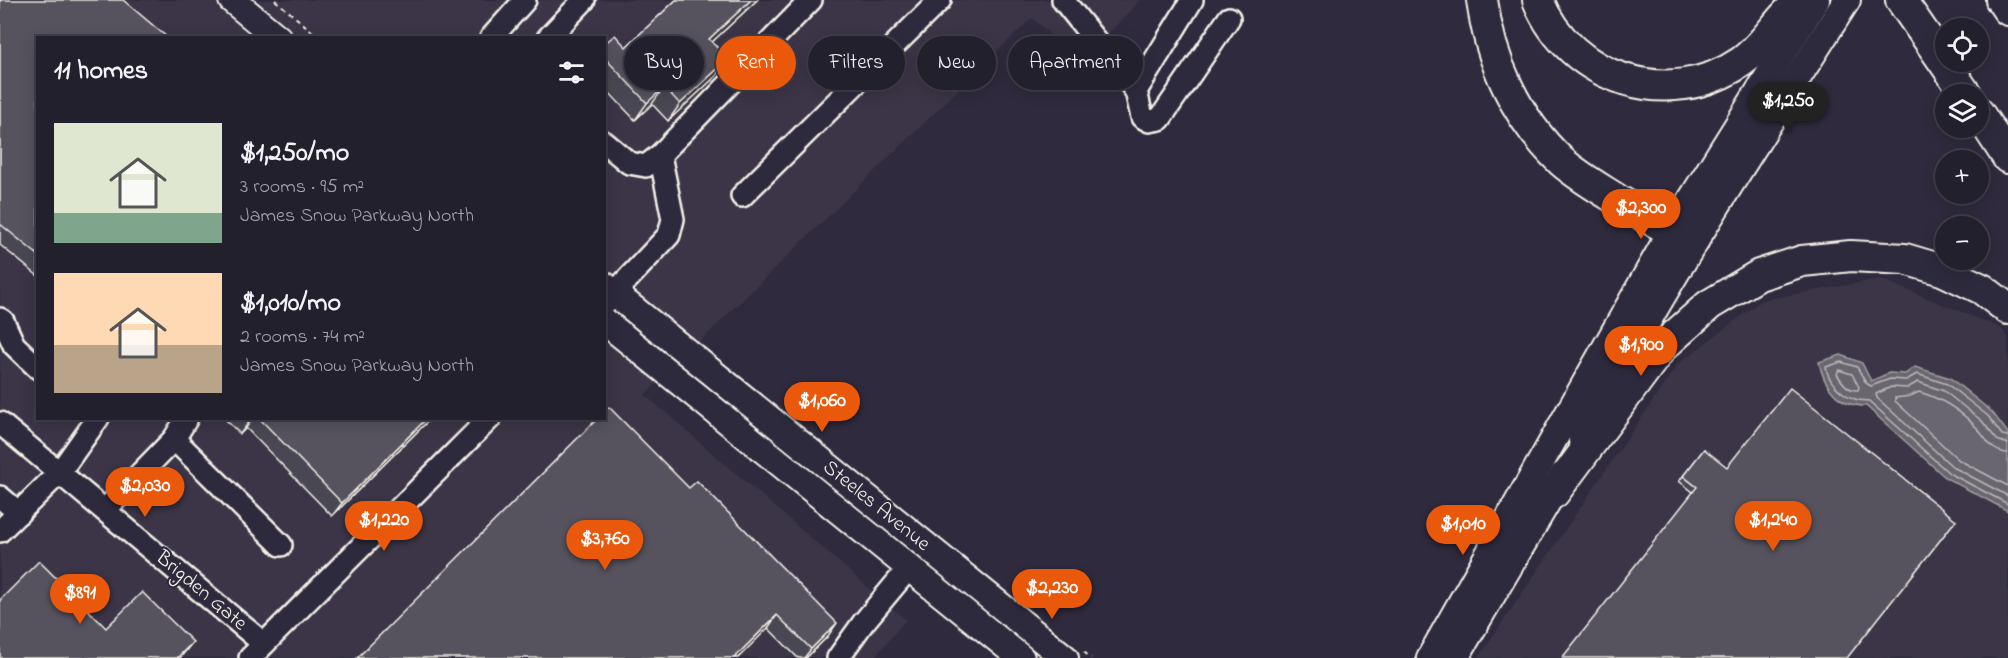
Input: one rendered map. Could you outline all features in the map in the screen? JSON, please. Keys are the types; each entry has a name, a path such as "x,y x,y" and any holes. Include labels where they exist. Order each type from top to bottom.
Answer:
{"highway":[{"path":"1482,0 1484,17 1498,66 1517,107 1537,135 1562,162 1589,182 1682,237"},
{"path":"1538,0 1557,34 1590,64 1630,82 1660,86 1682,85 1704,80 1731,68 1744,60 1767,39 1794,6 1803,0"},
{"path":"2001,0 2008,10"},
{"path":"1905,7 1959,84"},
{"path":"1989,129 2008,158"},
{"path":"1554,493 1662,347 1709,304 1759,275 1802,261 1851,256 1905,259 1942,270 1982,289 2008,309"}],"main road":[{"path":"232,0 276,36"},
{"path":"1430,658 1682,237 1816,0"},
{"path":"1455,658 1554,493 1682,237 1847,0"},
{"name":"Steeles Avenue","path":"608,294 1065,658"},
{"name":"Steeles Avenue","path":"606,323 1021,658"}],"street":[{"path":"493,36 525,0"},
{"path":"550,36 584,0"},
{"path":"606,144 629,163 646,166 660,155 811,0"},
{"path":"742,196 940,0"},
{"path":"1063,0 1136,91 1142,117 1149,121 1160,119 1229,18"},
{"path":"1136,91 1193,0"},
{"path":"608,294 669,235 673,219 660,155"},
{"path":"0,319 14,345 36,366"},
{"path":"0,531 59,473 94,420"},
{"path":"105,510 174,439 186,420"},
{"path":"257,651 488,420"},
{"name":"Brigden Gate","path":"0,423 105,510 257,651"},
{"path":"174,439 281,545"},
{"path":"0,497 18,513"},
{"path":"838,658 863,623 909,568"}],"path":[{"path":"274,0 318,36"}],"shaded area":[{"path":"0,0 1140,0 1106,36 1052,36 1032,18 1014,36 1008,36 1008,41 996,53 996,36 917,36 917,90 958,90 645,395 906,620 874,658 0,658"},
{"path":"1880,279 2001,328 2008,337 2008,658 1478,658 1678,364 1762,300"}],"water":[{"path":"1841,355 1862,363 1871,381 1889,373 1905,374 1915,367 1950,378 1992,412 2008,433 2008,511 1946,478 1866,406 1840,399 1829,387 1819,362"}],"building":[{"path":"0,0 123,0 166,36 36,36 36,253 0,224"},
{"path":"676,0 751,0 709,39 716,46 716,70 704,82 704,36 638,36"},
{"path":"615,35 624,45 624,78 606,59 606,42"},
{"path":"635,90 661,90 647,103"},
{"path":"667,90 695,90 680,104"},
{"path":"1790,388 1956,520 1847,658 1562,658 1697,487 1683,476 1704,449 1727,467"},
{"path":"609,407 689,488 697,481 837,623 811,649 777,615 734,658 357,658 596,420 606,420 606,410"},
{"path":"261,420 425,420 342,503"},
{"path":"39,561 106,628 142,592 193,642 177,658 0,658 0,600"}]}
